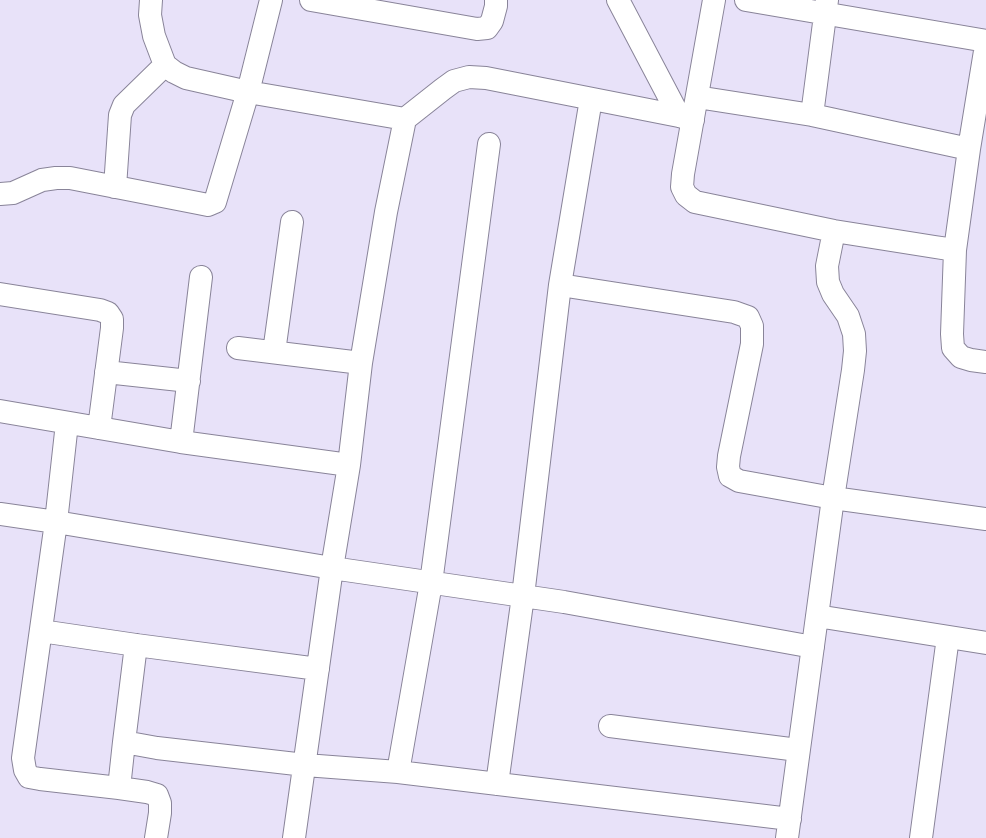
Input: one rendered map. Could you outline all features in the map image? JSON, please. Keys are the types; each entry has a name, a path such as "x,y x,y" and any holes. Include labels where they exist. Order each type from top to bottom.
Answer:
{"street":[{"path":"150,0 150,15 154,36 165,65 174,72 186,78 248,92 405,119"},
{"path":"0,194 13,193 42,180 70,178 198,204 208,205 215,202 248,92 271,0"},
{"path":"311,0 477,29 487,28 492,21 496,0"},
{"path":"618,0 686,118"},
{"path":"714,0 697,97 686,118 682,186 686,195 695,202 834,230 955,250"},
{"path":"746,0 825,7 986,41"},
{"path":"812,115 825,7"},
{"path":"986,44 955,250 952,334 953,348 961,357 986,362"},
{"path":"115,186 120,115 124,105 165,65"},
{"path":"294,838 332,568 349,465 361,363 386,212 405,119 454,81 469,77 486,78 686,118"},
{"path":"697,97 812,115 969,149"},
{"path":"497,784 523,596 560,285 591,98"},
{"path":"398,772 431,583 489,144"},
{"path":"274,352 292,222"},
{"path":"124,742 156,748 305,765 398,772 497,784 788,828 833,498 855,351 854,334 848,316 833,294 828,282 827,266 834,230"},
{"path":"181,442 201,277"},
{"path":"560,285 734,312 748,317 752,326 752,344 728,467 730,476 739,481 833,498 986,519"},
{"path":"0,294 100,310 108,313 112,319 112,328 99,428"},
{"path":"238,348 361,363"},
{"path":"106,372 189,381"},
{"path":"0,411 181,442 349,465"},
{"path":"67,422 56,522 23,758 25,770 29,776 40,779 119,788 148,792 157,795 160,803 160,813 156,838"},
{"path":"0,514 332,568 580,605 813,647"},
{"path":"817,616 986,643"},
{"path":"41,631 318,669"},
{"path":"921,838 948,637"},
{"path":"119,788 136,645"},
{"path":"610,726 798,750"}]}
